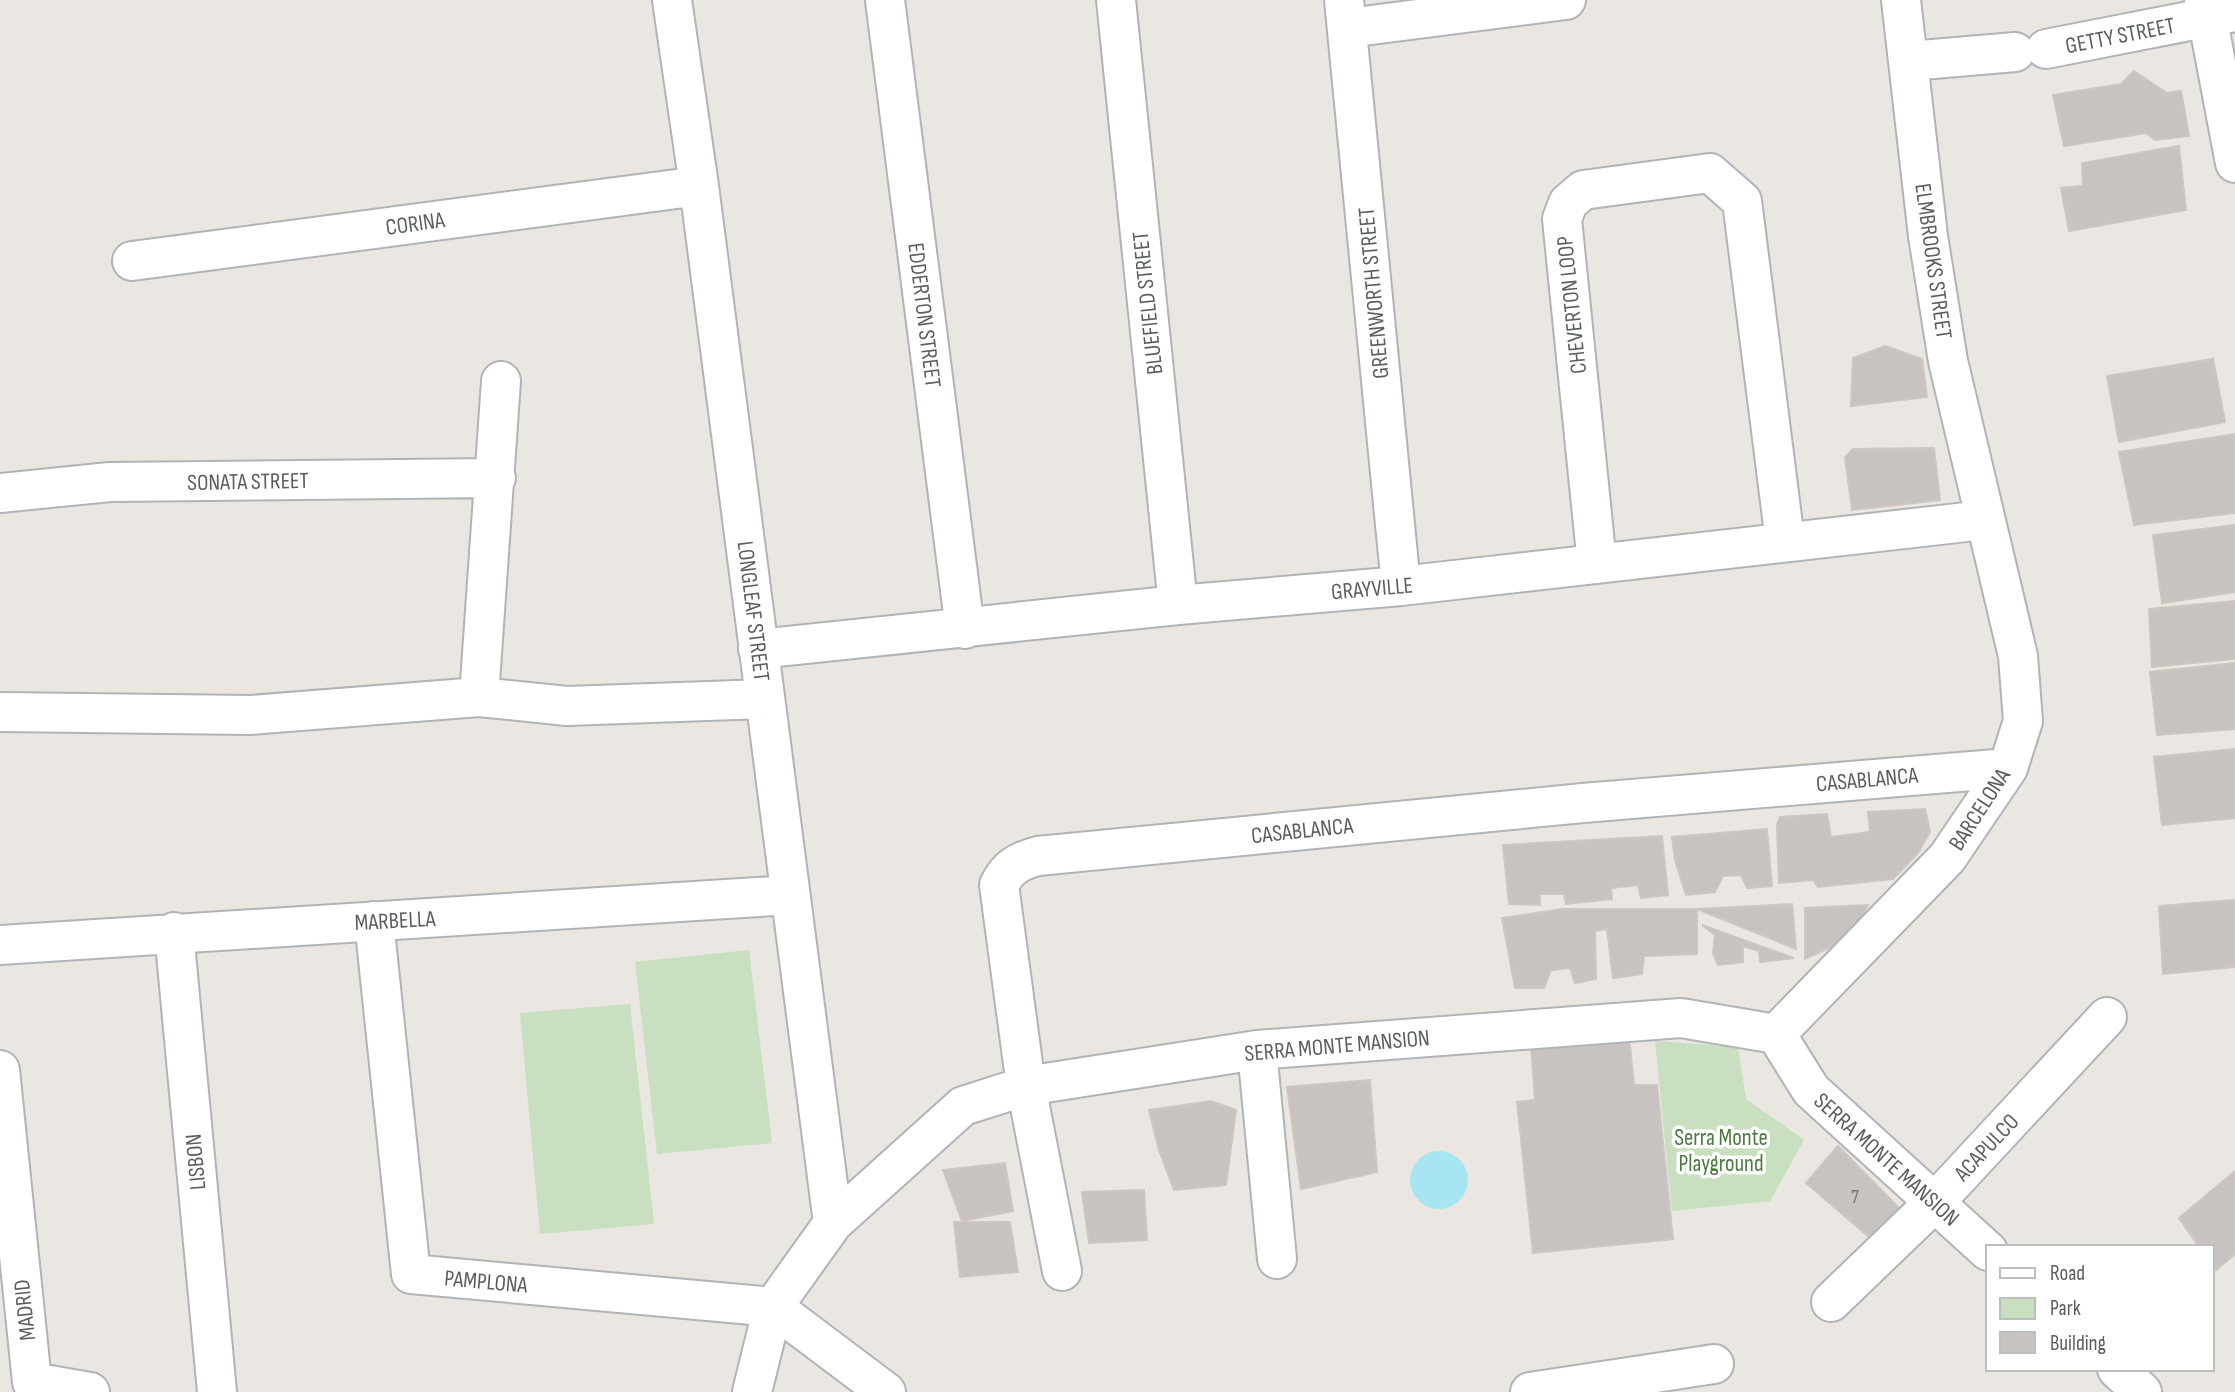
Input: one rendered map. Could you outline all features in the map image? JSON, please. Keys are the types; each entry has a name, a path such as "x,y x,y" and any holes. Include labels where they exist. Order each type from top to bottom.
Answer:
{"street":[{"name":"LONGLEAF STREET","path":"672,0 699,186 832,1223"},
{"name":"EDDERTON STREET","path":"885,0 965,629"},
{"name":"BLUEFIELD STREET","path":"1116,0 1178,605"},
{"path":"1346,14 1566,0"},
{"name":"ELMBROOKS STREET","path":"1901,0 1928,236 1948,361 1984,520"},
{"path":"2216,10 2235,163"},
{"name":"GETTY STREET","path":"1910,61 2031,50 2216,10"},
{"name":"GREENWORTH STREET","path":"1346,14 1401,586"},
{"name":"CHEVERTON LOOP","path":"1597,564 1563,219 1568,203 1583,190 1710,173 1729,186 1742,201 1786,541"},
{"name":"CORINA","path":"132,261 699,186"},
{"path":"479,697 501,381"},
{"name":"SONATA STREET","path":"0,493 110,482 496,478"},
{"name":"GRAYVILLE","path":"758,649 1178,605 1401,586 1984,520"},
{"name":"BARCELONA","path":"1776,1034 1947,858 2008,768 2023,721 2018,656 1984,520"},
{"path":"0,712 250,715 479,697 567,706 765,699"},
{"name":"CASABLANCA","path":"1062,1271 1026,1086 999,885 1007,869 1022,860 1065,853 1569,804 2008,768"},
{"name":"MARBELLA","path":"0,945 790,895"},
{"name":"PAMPLONA","path":"374,922 411,1274 773,1307"},
{"name":"LISBON","path":"174,932 217,1392"},
{"name":"ACAPULCO","path":"1831,1302 1935,1202 2108,1017"},
{"name":"SERRA MONTE MANSION","path":"752,1392 773,1307 832,1223 962,1106 1026,1086 1257,1050 1681,1018 1776,1034 1811,1090 1986,1249"},
{"path":"1257,1050 1277,1259"},
{"name":"MADRID","path":"0,1070 32,1382 90,1392"},
{"path":"773,1307 886,1392"},
{"path":"1530,1392 1714,1364"},
{"path":"2119,1371 2142,1392"}],"green space":[{"path":"749,950 772,1143 657,1154 635,962"},
{"path":"630,1004 654,1224 540,1234 520,1013"},
{"name":"Serra Monte Playground","path":"1655,1041 1738,1047 1746,1099 1804,1140 1770,1201 1672,1211"}],"water":[{"path":"1433,1151 1445,1151 1460,1159 1468,1174 1468,1186 1460,1201 1445,1209 1433,1209 1418,1201 1410,1186 1410,1174 1418,1159"}],"building":[{"path":"2134,71 2167,93 2181,91 2189,136 2155,140 2146,133 2064,146 2053,95 2121,84"},
{"path":"2179,146 2186,210 2069,231 2061,188 2083,186 2082,163"},
{"path":"1885,346 1922,359 1927,397 1851,406 1853,358"},
{"path":"2213,359 2225,422 2119,442 2107,376"},
{"path":"2235,434 2235,513 2134,525 2119,452"},
{"path":"1934,448 1940,500 1852,510 1845,457 1853,449"},
{"path":"2235,525 2235,592 2162,603 2153,535"},
{"path":"2235,601 2235,659 2152,667 2149,609"},
{"path":"2235,663 2235,729 2157,735 2150,672"},
{"path":"2235,749 2235,818 2162,825 2154,757"},
{"path":"1925,809 1930,832 1918,853 1893,879 1818,887 1813,880 1779,883 1777,825 1780,817 1827,814 1831,837 1870,832 1868,812"},
{"path":"1767,829 1772,886 1747,888 1741,875 1723,876 1715,892 1686,895 1675,860 1672,837"},
{"path":"1662,836 1668,895 1641,898 1638,885 1611,888 1612,899 1566,904 1564,894 1540,894 1540,905 1509,904 1503,845"},
{"path":"2235,900 2235,967 2163,974 2159,906"},
{"path":"1792,904 1796,949 1697,909"},
{"path":"1868,905 1849,939 1805,959 1805,908"},
{"path":"1562,909 1697,909 1697,954 1644,956 1642,974 1613,978 1607,929 1595,931 1596,979 1575,983 1570,968 1551,970 1544,988 1515,988 1502,918"},
{"path":"1702,925 1794,958 1760,962 1759,951 1743,946 1743,962 1718,965 1713,953 1715,935"},
{"path":"1629,1037 1634,1085 1657,1085 1673,1239 1533,1253 1517,1102 1535,1100 1531,1044"},
{"path":"1370,1080 1377,1172 1301,1189 1287,1087"},
{"path":"1211,1101 1236,1110 1226,1185 1174,1190 1159,1150 1149,1110"},
{"path":"1838,1146 1901,1210 1869,1237 1806,1183"},
{"path":"1005,1163 1013,1211 962,1221 943,1170"},
{"path":"2235,1171 2235,1254 2216,1270 2214,1245 2198,1245 2179,1218"},
{"path":"1144,1190 1147,1240 1089,1243 1082,1192"},
{"path":"954,1222 1010,1222 1018,1272 960,1277"}]}
